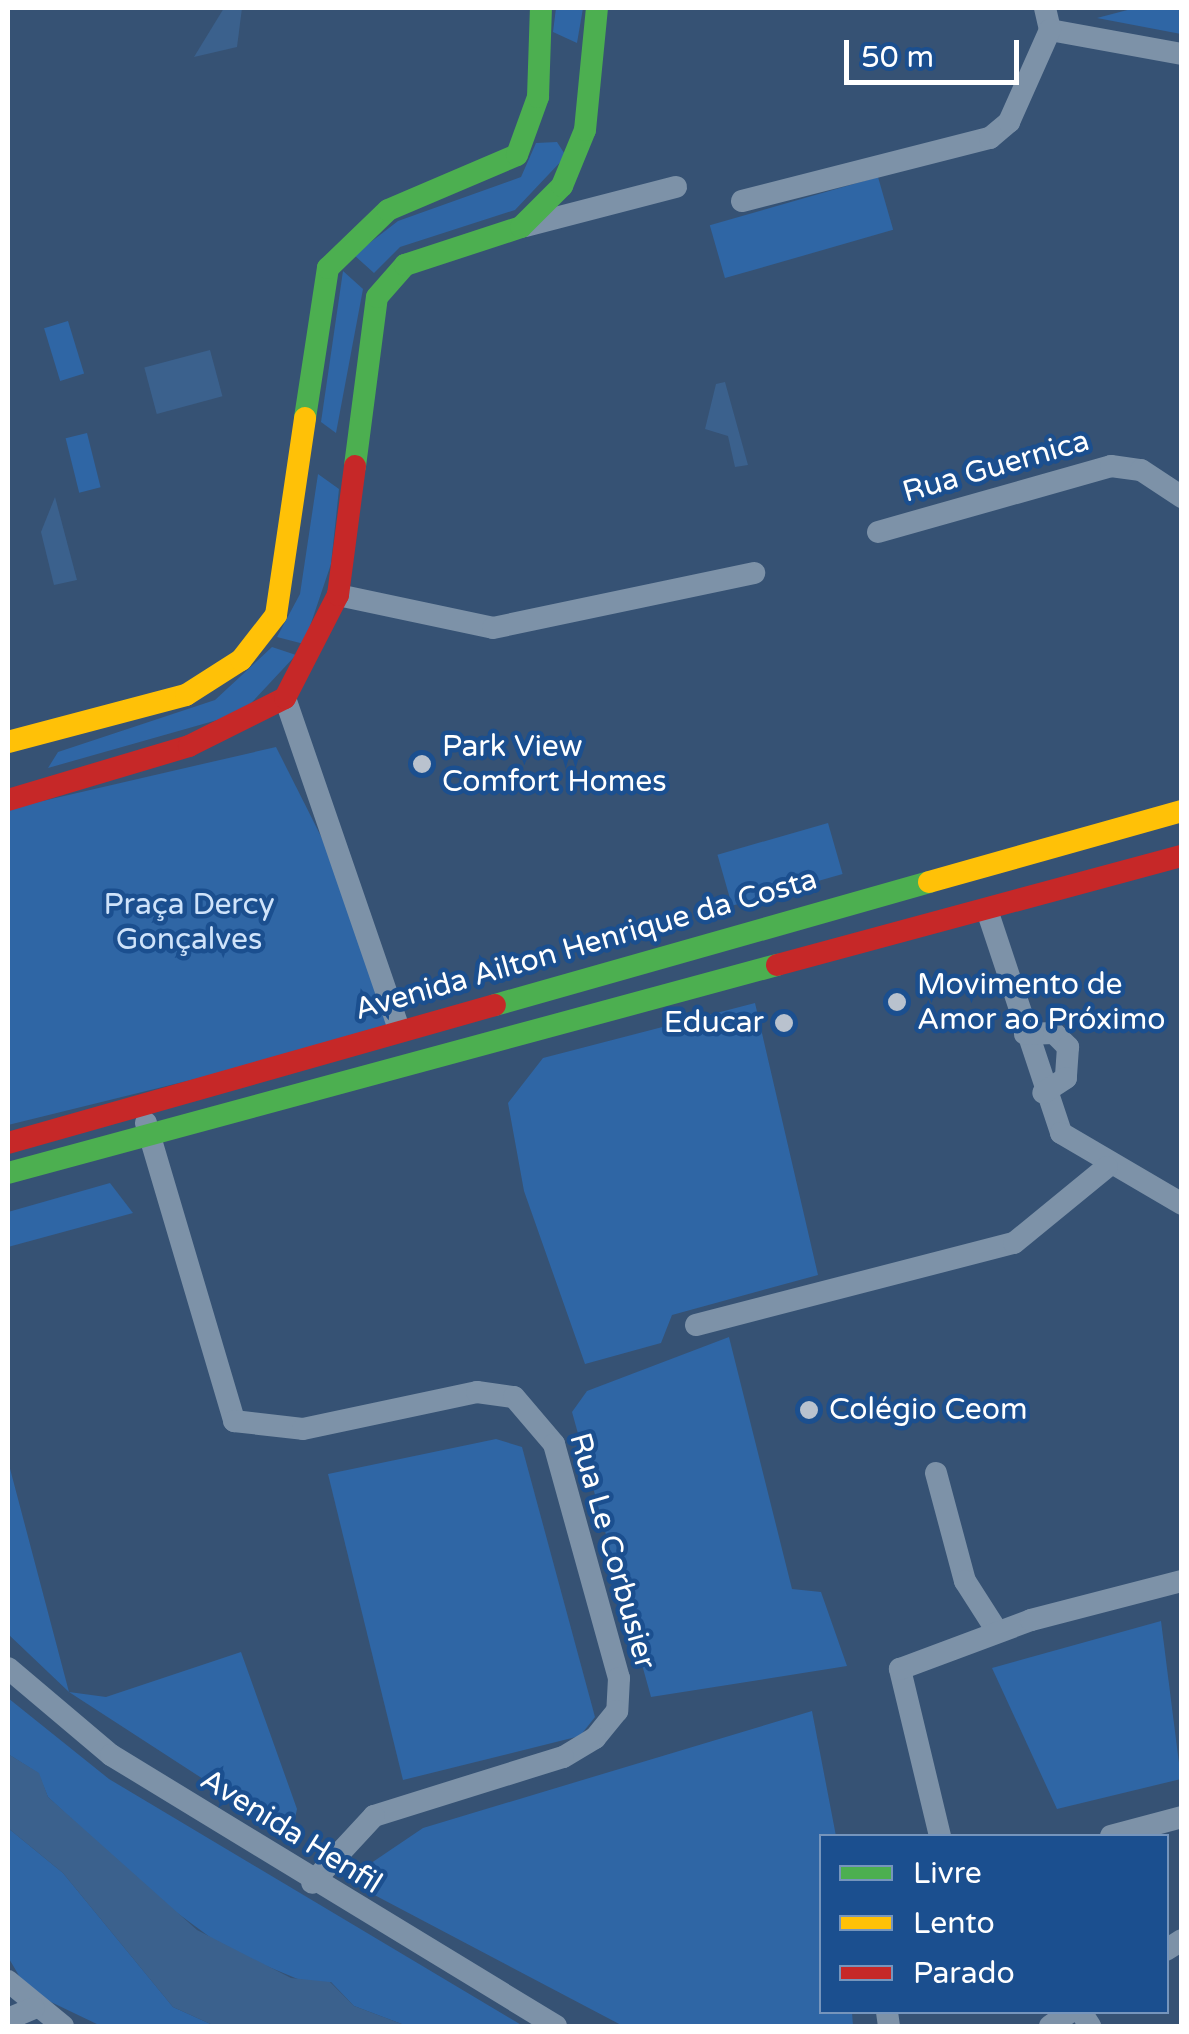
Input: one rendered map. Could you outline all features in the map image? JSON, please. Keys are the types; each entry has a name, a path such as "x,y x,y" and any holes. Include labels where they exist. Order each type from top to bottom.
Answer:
{"street":[{"path":"23,761 239,728 285,698 338,595 320,289 338,250 388,210 516,155 538,97 541,8"},
{"path":"521,227 576,158 591,78 598,8"},
{"path":"742,201 990,138 1010,122 1047,18 1182,54"},
{"path":"538,97 564,113 591,78"},
{"path":"8,800 23,761 172,700 241,660 276,616 377,297 390,277 521,227 676,187"},
{"name":"Rua Guernica","path":"878,532 1111,466 1142,470 1182,497"},
{"path":"338,595 494,628 754,572"},
{"path":"285,698 399,1030"},
{"name":"Avenida Ailton Henrique da Costa","path":"8,1143 1182,810"},
{"path":"8,1173 150,1138 1182,856"},
{"path":"987,910 1043,1093 1061,1133 1107,1167 1182,1204"},
{"path":"638,963 652,1002"},
{"path":"1024,1034 1054,1033 1068,1047 1066,1078 1043,1093"},
{"path":"140,1106 150,1138"},
{"path":"69,1124 78,1154"},
{"name":"Rua Le Corbusier","path":"150,1138 234,1421 302,1429 477,1392 532,1410 554,1444 619,1678 617,1711 564,1757 374,1816 312,1883"},
{"path":"696,1325 1014,1243 1107,1167"},
{"path":"936,1473 965,1580 997,1631"},
{"path":"940,1834 900,1669 997,1631 1182,1581"},
{"name":"Avenida Henfil","path":"8,1668 112,1755 312,1883 556,2026"},
{"path":"1118,1834 1182,1817"},
{"path":"8,1980 34,2008 64,2026"},
{"path":"8,2019 34,2008"}],"green space":[{"path":"556,8 583,8 577,43 553,32"},
{"path":"1135,8 1181,8 1181,34 1097,18"},
{"path":"557,142 566,156 515,210 400,247 374,273 354,255 398,221 521,177 536,143"},
{"path":"878,177 893,230 725,278 710,225"},
{"path":"343,271 363,289 336,433 321,422"},
{"path":"68,321 84,374 60,381 44,328"},
{"path":"87,433 101,487 79,493 66,438"},
{"path":"318,474 339,489 331,564 304,644 277,637 300,594"},
{"path":"272,647 296,655 242,713 48,768 58,752 215,700"},
{"name":"Praça Dercy Gonçalves","path":"276,747 339,872 399,1029 8,1125 8,809"},
{"path":"828,823 843,874 732,906 717,855"},
{"path":"755,1003 818,1275 672,1315 661,1343 585,1364 524,1191 508,1103 543,1058"},
{"path":"110,1183 133,1213 8,1247 8,1212"},
{"path":"729,1337 792,1589 821,1592 847,1666 651,1697 572,1412 587,1391"},
{"path":"496,1439 522,1447 595,1717 580,1736 403,1780 328,1474"},
{"path":"8,1461 69,1692 8,1634"},
{"path":"1161,1621 1181,1779 1057,1809 992,1668"},
{"path":"241,1652 297,1809 291,1836 69,1692 106,1697"},
{"path":"8,1698 109,1779 523,2026 407,2026 354,2006 331,1982 312,1985 226,1949 153,1895 48,1797 38,1773 8,1754"},
{"path":"812,1711 836,1834 819,1834 819,2014 852,2014 853,2026 623,2026 346,1880 423,1828"},
{"path":"8,1828 63,1873 173,2007 215,2026 101,2026 28,1991 8,1957"}],"shaded area":[{"path":"224,8 242,8 237,47 194,57"},
{"path":"210,350 222,396 157,414 144,368"},
{"path":"725,382 748,465 735,467 728,436 705,429 716,384"},
{"path":"55,497 77,580 54,585 41,532"},
{"path":"8,1754 39,1773 48,1797 197,1930 291,1978 330,1982 354,2006 407,2026 215,2026 173,2007 63,1873 8,1828"}],"traffic: fast":[{"path":"305,418 328,268 388,210 517,155 538,97 541,8"},
{"path":"355,466 377,297 405,265 521,227 562,186 585,130 597,8"},
{"path":"495,1005 929,882"},
{"path":"8,1173 777,965"}],"traffic: slow":[{"path":"8,742 186,695 241,660 276,615 305,418"},
{"path":"929,882 1182,811"}],"traffic: jam":[{"path":"8,800 189,746 285,698 338,595 355,466"},
{"path":"777,965 1182,856"},
{"path":"8,1143 495,1005"}],"place":[{"name":"Park View Comfort Homes","path":"422,764"},
{"name":"Movimento de Amor ao Próximo","path":"897,1002"},
{"name":"Educar","path":"784,1023"},
{"name":"Colégio Ceom","path":"809,1410"}]}
